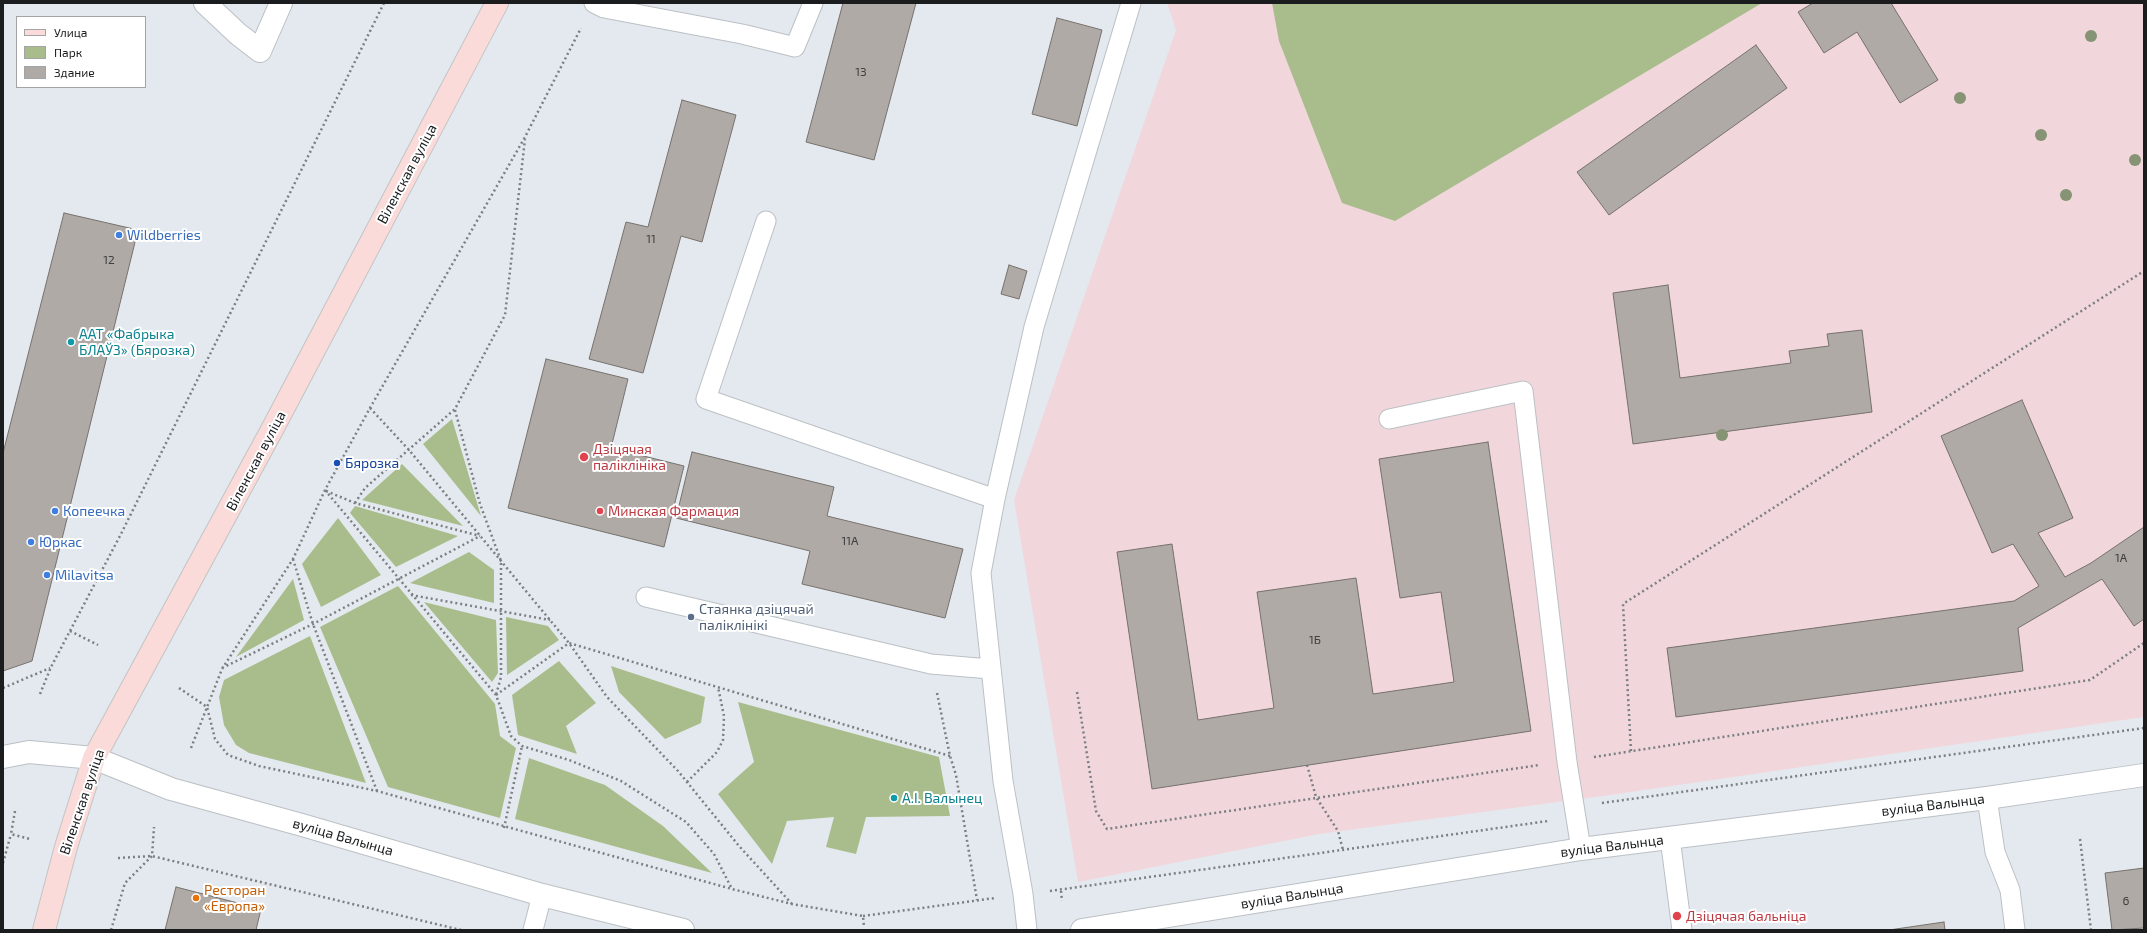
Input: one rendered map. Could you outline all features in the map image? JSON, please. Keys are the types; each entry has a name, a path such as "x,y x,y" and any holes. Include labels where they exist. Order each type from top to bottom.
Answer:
{"main road":[{"name":"Віленская вуліца","path":"44,930 66,847 94,758 274,426 497,3"}],"street":[{"path":"205,3 238,34 260,51 281,3"},
{"name":"вуліца Валынца","path":"3,757 29,752 94,758 171,789 302,825 542,895 683,930"},
{"name":"вуліца Валынца","path":"1082,930 1581,848 1987,798 2144,775"}],"lane":[{"path":"594,3 604,8 742,34 795,47 813,3"},
{"path":"1027,930 1023,894 1003,781 981,573 995,500 1034,327 1131,3"},
{"path":"766,221 706,399 995,500"},
{"path":"1390,419 1523,391 1567,762 1581,848"},
{"path":"646,597 931,664 990,669"},
{"path":"1987,798 1995,852 2010,890 2015,930"},
{"path":"1670,838 1682,930"},
{"path":"533,930 542,895"}],"path":[{"path":"40,694 51,667 121,534 384,3"},
{"path":"191,748 222,668 293,559 325,490 370,408 525,137 594,3"},
{"path":"355,503 365,488 455,409 505,315 525,137"},
{"path":"1631,751 1622,604 2144,271"},
{"path":"370,408 409,450 550,620 608,696 687,782 739,846 792,904"},
{"path":"455,409 480,504 501,561 501,677 496,695"},
{"path":"325,490 355,503 480,536"},
{"path":"325,490 411,595 496,695 511,736 522,746 570,760 621,781 686,822 714,854 732,889"},
{"path":"222,668 313,624 480,536"},
{"path":"293,559 313,624 377,791"},
{"path":"411,595 550,620"},
{"path":"70,631 98,645"},
{"path":"496,695 569,643"},
{"path":"569,643 950,756"},
{"path":"1077,692 1096,811 1106,829 1316,797 1567,762 2090,680 2144,643"},
{"path":"931,664 950,756 956,775 978,900"},
{"path":"3,688 51,667"},
{"path":"687,782 717,752 723,740 724,716 718,687"},
{"path":"179,688 207,707 215,739 228,755 259,766 377,791 504,828 732,889 792,904 863,916 998,898"},
{"path":"504,828 522,746"},
{"path":"1307,765 1316,797 1338,832 1343,850"},
{"path":"3,863 11,834 15,811"},
{"path":"111,930 125,883 152,856 154,827"},
{"path":"11,834 30,839"},
{"path":"2080,839 2091,930"},
{"path":"118,858 152,856 461,930"},
{"path":"1061,891 1062,900"},
{"path":"863,916 864,927"}],"shaded area":[{"path":"1167,3 2144,3 2144,717 1610,795 1319,834 1078,882 1014,500 1176,30"}],"green space":[{"path":"1272,3 1762,3 1395,221 1342,203 1279,41"},
{"path":"452,419 481,516 423,444"},
{"path":"402,464 463,526 362,500"},
{"path":"355,506 458,536 396,567 350,513"},
{"path":"338,518 381,575 321,607 302,564"},
{"path":"469,552 494,570 494,603 410,583"},
{"path":"293,579 304,620 236,657"},
{"path":"398,586 495,704 500,736 516,748 500,818 388,787 320,627"},
{"path":"424,602 496,620 498,673 492,682"},
{"path":"506,617 548,626 559,640 507,675"},
{"path":"310,636 366,783 249,753 236,745 224,725 219,697 224,680"},
{"path":"559,661 596,703 566,726 577,754 518,735 512,695"},
{"path":"611,666 705,697 701,723 665,739 619,692"},
{"path":"738,702 939,757 950,816 866,817 856,854 826,847 834,817 787,821 772,864 718,794 754,762"},
{"path":"529,758 605,785 663,826 712,873 515,819"}],"building":[{"path":"843,3 916,3 874,160 806,142"},
{"path":"1813,3 1891,3 1938,80 1900,103 1857,32 1824,53 1798,12"},
{"path":"1057,18 1102,30 1077,126 1032,114"},
{"path":"1756,45 1787,88 1609,215 1577,172"},
{"path":"682,100 736,115 702,242 681,236 643,373 589,359 626,222 648,227"},
{"name":"ААТ «Фабрыка БЛАЎЗ» (Бярозка)","path":"64,213 138,230 32,661 3,671 3,453"},
{"path":"1009,265 1027,271 1019,299 1001,294"},
{"path":"1668,285 1680,378 1791,363 1789,351 1829,346 1827,334 1862,330 1872,412 1633,444 1613,293"},
{"name":"Дзіцячая паліклініка","path":"546,359 628,379 611,448 684,466 664,547 508,508"},
{"path":"2022,400 2073,518 2038,533 2065,577 2091,563 2144,527 2144,619 2134,626 2102,579 2018,628 2023,671 1676,717 1667,648 2014,601 2039,586 2013,544 1992,553 1941,436"},
{"path":"1488,442 1531,731 1152,789 1117,552 1172,544 1198,720 1274,708 1257,592 1356,578 1373,694 1454,682 1441,592 1400,598 1379,459"},
{"path":"692,452 834,487 827,516 963,549 945,618 802,584 810,551 676,518"},
{"path":"2144,868 2144,928 2112,930 2105,873"},
{"name":"Ресторан «Европа»","path":"176,887 261,909 256,930 165,930"},
{"path":"1944,922 1945,930 1889,930"}],"place":[{"name":"Wildberries","path":"119,235"},
{"name":"ААТ «Фабрыка БЛАЎЗ» (Бярозка)","path":"71,342"},
{"name":"Дзіцячая паліклініка","path":"584,457"},
{"name":"Бярозка","path":"337,463"},
{"name":"Копеечка","path":"55,511"},
{"name":"Минская Фармация","path":"600,511"},
{"name":"Юркас","path":"31,542"},
{"name":"Milavitsa","path":"47,575"},
{"name":"Стаянка дзіцячай паліклінікі","path":"691,617"},
{"name":"А.І. Валынец","path":"894,798"},
{"name":"Ресторан «Европа»","path":"196,898"},
{"name":"Дзіцячая бальніца","path":"1677,916"}]}
